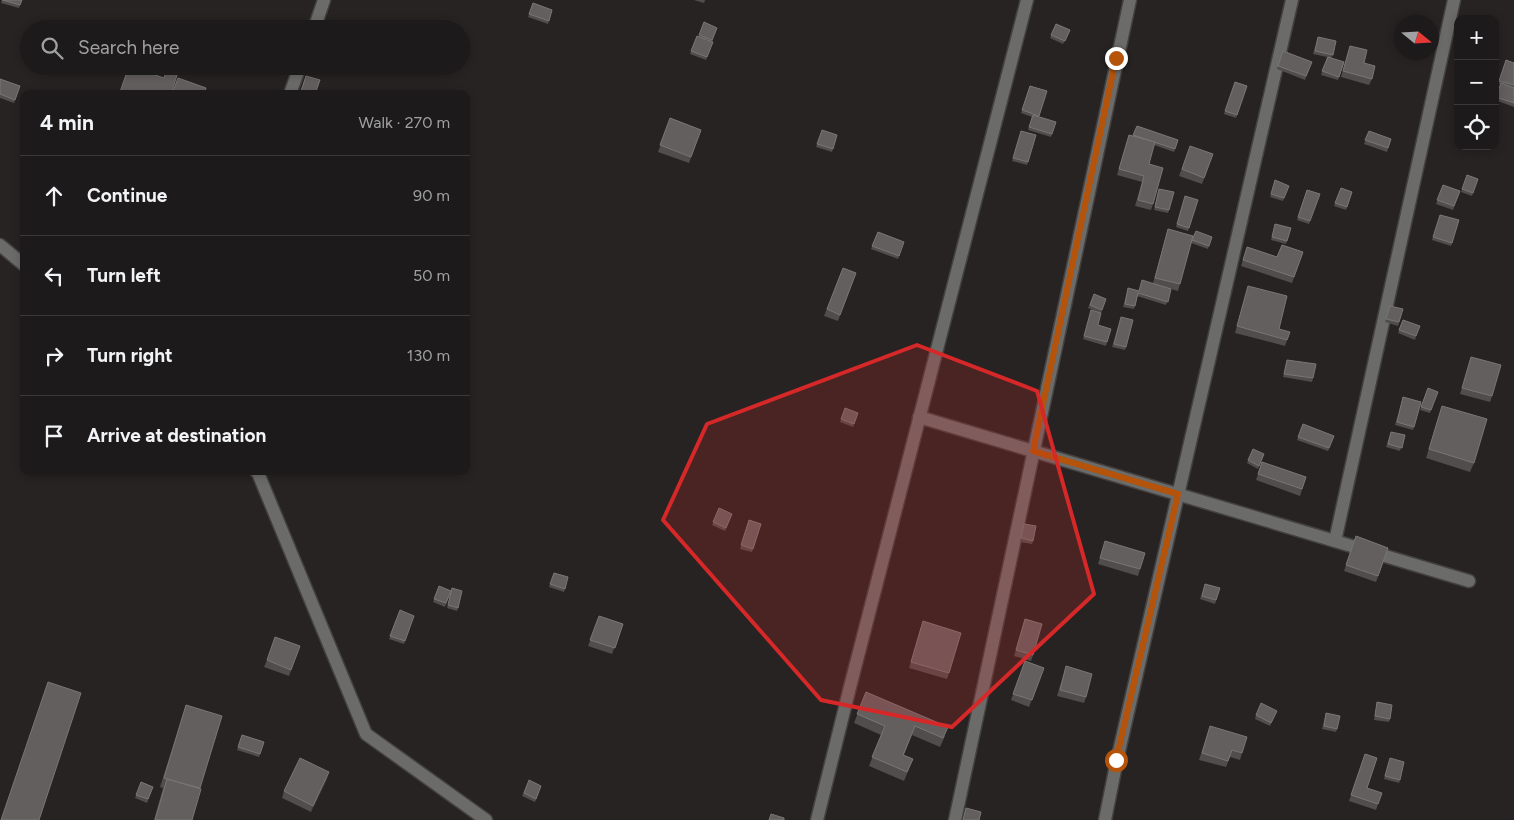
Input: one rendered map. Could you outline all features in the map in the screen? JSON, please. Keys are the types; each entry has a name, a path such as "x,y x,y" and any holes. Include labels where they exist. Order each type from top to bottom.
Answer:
{"street":[{"path":"317,20 324,0"},
{"path":"817,820 852,677 1027,0"},
{"path":"956,820 1130,0"},
{"path":"1105,820 1116,760 1292,0"},
{"path":"1335,541 1454,0"},
{"path":"291,90 297,75"},
{"path":"0,245 20,262"},
{"path":"919,417 1469,581"},
{"path":"259,475 366,734 486,820"}],"highlighted area":[{"path":"917,345 1037,391 1094,594 952,727 821,700 663,520 707,424"}],"building":[{"path":"2,0 22,0 20,5"},
{"path":"533,3 552,10 549,21 529,14"},
{"path":"704,22 717,28 712,40 699,35"},
{"path":"1056,24 1070,30 1065,41 1051,35"},
{"path":"697,36 713,42 707,57 691,51"},
{"path":"1318,37 1336,41 1333,55 1315,51"},
{"path":"1350,46 1367,50 1364,63 1375,66 1372,79 1343,71"},
{"path":"1283,51 1312,62 1306,76 1278,66"},
{"path":"1328,57 1344,62 1339,77 1322,71"},
{"path":"1506,60 1514,63 1514,85 1499,81"},
{"path":"126,75 155,75 164,78 165,75 177,75 172,90 121,90"},
{"path":"306,76 320,80 316,90 301,90"},
{"path":"178,78 206,88 205,90 174,90"},
{"path":"0,79 20,86 15,100 0,94"},
{"path":"1235,82 1247,86 1237,115 1225,111"},
{"path":"1501,83 1514,88 1514,103 1499,98"},
{"path":"1030,86 1047,91 1039,116 1022,110"},
{"path":"1033,115 1056,122 1052,134 1029,127"},
{"path":"670,118 701,130 691,157 660,145"},
{"path":"1137,126 1178,140 1175,149 1133,135"},
{"path":"822,130 837,135 833,149 817,144"},
{"path":"1021,131 1036,135 1028,162 1013,158"},
{"path":"1369,131 1391,139 1388,148 1365,140"},
{"path":"1129,135 1155,142 1149,164 1163,168 1153,204 1138,200 1144,176 1119,169"},
{"path":"1190,146 1213,154 1204,178 1182,169"},
{"path":"1467,175 1478,179 1473,193 1462,189"},
{"path":"1275,180 1289,186 1284,198 1271,194"},
{"path":"1443,185 1460,191 1454,206 1437,200"},
{"path":"1341,188 1352,192 1347,207 1335,203"},
{"path":"1159,189 1174,192 1169,210 1155,207"},
{"path":"1307,190 1320,194 1310,221 1298,217"},
{"path":"1185,196 1198,200 1189,228 1177,224"},
{"path":"1440,215 1459,220 1452,243 1433,237"},
{"path":"1275,224 1291,228 1287,241 1272,237"},
{"path":"1168,229 1193,236 1180,284 1155,278"},
{"path":"1196,231 1212,237 1209,246 1192,240"},
{"path":"878,232 904,242 899,256 872,246"},
{"path":"1282,245 1303,252 1294,277 1243,260 1247,247 1277,257"},
{"path":"843,268 856,273 840,315 827,309"},
{"path":"1142,280 1171,289 1168,302 1138,293 1135,306 1125,304 1128,288 1139,291"},
{"path":"1248,286 1287,296 1279,329 1290,332 1287,340 1237,326"},
{"path":"1094,294 1106,299 1102,310 1090,305"},
{"path":"1390,306 1403,309 1399,322 1386,319"},
{"path":"1091,310 1101,313 1098,325 1111,329 1107,342 1084,336"},
{"path":"1121,317 1133,320 1126,347 1114,344"},
{"path":"1403,320 1420,326 1416,336 1399,330"},
{"path":"1471,357 1501,365 1492,396 1462,388"},
{"path":"1287,360 1316,364 1313,378 1284,374"},
{"path":"1428,388 1438,392 1431,410 1421,407"},
{"path":"1403,397 1421,402 1414,427 1397,422"},
{"path":"1442,406 1487,419 1474,463 1429,449"},
{"path":"845,408 858,413 854,424 841,419"},
{"path":"1303,424 1334,436 1329,448 1298,437"},
{"path":"1391,432 1405,435 1402,448 1388,444"},
{"path":"1253,449 1264,454 1259,466 1248,460"},
{"path":"1262,462 1306,477 1302,489 1258,474"},
{"path":"719,508 732,514 726,528 713,522"},
{"path":"749,520 761,524 753,549 741,545"},
{"path":"1024,524 1036,526 1033,541 1021,538"},
{"path":"1356,536 1388,548 1378,576 1346,565"},
{"path":"1105,541 1145,553 1140,569 1100,558"},
{"path":"554,573 568,577 565,589 550,584"},
{"path":"1205,584 1220,588 1216,600 1202,596"},
{"path":"439,586 451,591 446,603 434,599"},
{"path":"452,588 462,591 458,608 448,605"},
{"path":"400,610 414,616 405,641 390,636"},
{"path":"599,616 623,624 615,648 590,640"},
{"path":"1025,619 1042,624 1033,655 1016,650"},
{"path":"923,621 961,633 949,673 911,662"},
{"path":"275,637 300,646 291,670 267,660"},
{"path":"1025,661 1044,668 1032,700 1013,694"},
{"path":"1066,666 1092,674 1086,697 1060,690"},
{"path":"48,682 81,693 39,820 1,820"},
{"path":"866,692 948,727 943,738 915,726 903,755 913,759 907,772 872,757 885,726 857,714"},
{"path":"1377,702 1392,705 1390,719 1375,716"},
{"path":"1261,703 1277,711 1271,723 1256,715"},
{"path":"186,705 222,716 200,788 164,778"},
{"path":"1326,713 1340,716 1337,729 1324,726"},
{"path":"1210,726 1247,737 1242,753 1232,750 1228,761 1202,753"},
{"path":"242,735 264,742 260,754 238,747"},
{"path":"1365,754 1377,758 1367,788 1382,793 1378,804 1351,795"},
{"path":"300,758 329,772 313,806 284,791"},
{"path":"1390,758 1404,762 1400,780 1385,776"},
{"path":"167,779 201,789 192,820 155,820"},
{"path":"529,780 541,786 536,799 524,793"},
{"path":"141,782 153,787 148,799 136,795"},
{"path":"966,808 981,812 979,820 963,820"},
{"path":"771,814 784,818 784,820 769,820"}],"route":[{"path":"1116,58 1033,451 1178,494 1116,760"}]}
